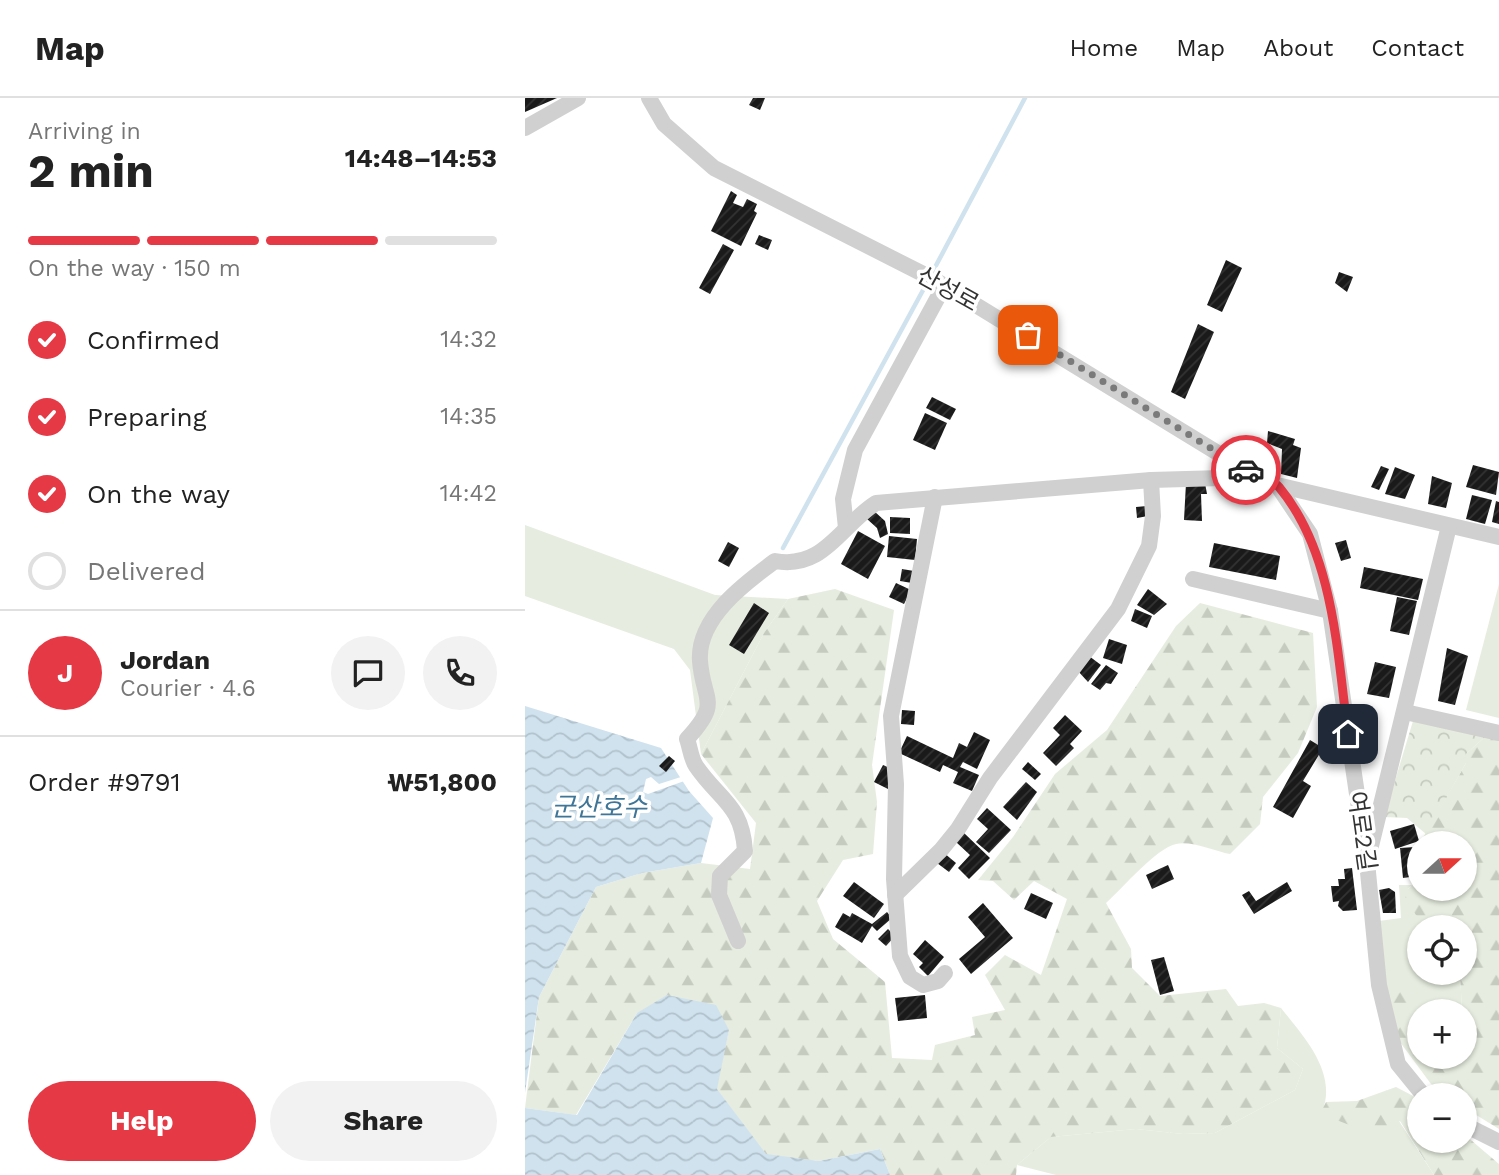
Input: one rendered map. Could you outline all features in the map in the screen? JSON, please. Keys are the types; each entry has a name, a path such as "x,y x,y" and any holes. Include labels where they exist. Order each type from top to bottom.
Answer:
{"street":[{"path":"525,128 578,98"},
{"name":"산성로","path":"649,98 664,124 714,168 940,283 1257,477 1277,485 1499,537"},
{"path":"846,528 843,499 855,450 940,283"},
{"path":"739,941 719,895 720,876 745,852 744,832 728,800 694,764 687,739 702,723 709,706 700,660 703,641 716,616 747,581 775,561 789,563 806,559 833,545 846,528 876,503 1151,480 1257,477"},
{"path":"895,895 933,859 958,829 990,778 1118,609 1149,546 1153,516 1151,480"},
{"name":"여로2길","path":"1277,485 1310,534 1330,611 1367,862 1379,985 1398,1064 1413,1083"},
{"path":"935,496 907,623 891,716 896,784 895,895 900,956 909,977 923,985 932,984 945,973"},
{"path":"1367,862 1449,526"},
{"path":"1193,579 1330,611"},
{"path":"1405,712 1499,733"},
{"path":"1477,1131 1499,1142"}],"green space":[{"path":"525,525 715,595 788,599 764,633 701,754 690,670 674,649 525,596"},
{"path":"1499,584 1499,718 1466,710"},
{"path":"835,589 894,610 872,765 877,802 873,854 843,860 817,901 833,939 885,982 892,1058 932,1060 935,1045 975,1035 972,1017 1005,1010 985,975 1005,955 1041,975 1067,899 1034,881 1014,900 993,881 978,880 1013,837 1055,774 1107,730 1176,626 1200,603 1313,633 1317,707 1298,753 1263,797 1260,824 1230,854 1188,843 1168,847 1149,861 1106,903 1131,949 1132,968 1160,996 1226,989 1238,1006 1264,1003 1281,1008 1277,1048 1303,1069 1295,1090 1215,1133 1183,1134 1136,1129 1051,1137 1017,1165 1016,1175 890,1175 880,1149 819,1161 766,1155 716,1088 729,1030 637,1013 576,1115 525,1108 539,997 596,887 642,873 701,863 750,869 756,823 701,754 764,633 788,599"},
{"path":"1413,721 1487,735 1466,754 1466,763 1428,831 1422,831 1407,818 1384,817"},
{"path":"1487,735 1499,737 1499,1129 1477,1115 1477,1083 1430,1083 1420,1069 1477,1069 1477,999 1461,999 1461,985 1477,985 1477,915 1416,915 1405,899 1407,892 1407,901 1477,901 1477,831 1427,831 1466,763 1466,754"},
{"path":"1399,885 1407,885 1407,901 1424,901 1442,915 1407,915 1407,985 1461,985 1461,999 1412,999 1385,979 1379,921 1401,918"},
{"path":"1403,971 1407,977 1407,985 1412,985 1421,999 1407,999 1407,1052 1397,1038 1385,979"},
{"path":"1281,1008 1308,1043 1322,1070 1326,1083 1326,1098 1322,1112 1399,1121 1407,1133 1407,1153 1420,1153 1434,1175 1056,1175 1017,1165 1051,1137 1136,1129 1183,1134 1215,1133 1295,1090 1303,1069 1277,1048"},
{"path":"1396,1087 1407,1093 1407,1132 1400,1121 1379,1128 1360,1127 1321,1112 1326,1102 1357,1101"},
{"path":"1477,1145 1499,1164 1499,1175 1434,1175 1420,1153 1477,1153"}],"water":[{"name":"군산호수","path":"525,706 661,748 689,791 713,818 701,863 642,873 596,887 539,997 525,1093"},
{"path":"667,995 716,1005 729,1030 717,1089 766,1154 819,1161 880,1149 890,1175 525,1175 525,1108 577,1115 637,1013"}],"pier":[{"path":"684,776 687,780 648,794 643,792 646,779 651,777 659,784"}],"building":[{"path":"525,98 557,98 525,112"},
{"path":"753,98 765,98 760,110 749,105"},
{"path":"731,191 737,195 733,203 743,207 747,199 757,204 754,211 757,213 741,246 711,231"},
{"path":"759,235 772,240 768,250 755,244"},
{"path":"723,244 734,250 710,294 699,288"},
{"path":"1226,260 1242,268 1222,312 1207,305"},
{"path":"1339,272 1353,277 1347,292 1335,283"},
{"path":"1198,324 1214,332 1185,399 1171,392"},
{"path":"932,397 956,409 950,420 926,408"},
{"path":"925,413 947,423 935,450 913,440"},
{"path":"1268,431 1295,439 1293,445 1301,448 1297,478 1281,474 1282,449 1267,443"},
{"path":"1254,445 1265,449 1264,452 1270,454 1269,459 1277,462 1275,472 1248,464"},
{"path":"1473,465 1499,472 1496,495 1466,487"},
{"path":"1381,466 1389,469 1379,490 1371,487"},
{"path":"1395,467 1415,475 1405,499 1385,494"},
{"path":"1432,476 1452,483 1446,508 1428,504"},
{"path":"1186,483 1205,483 1207,494 1201,494 1202,521 1184,520"},
{"path":"1472,495 1492,500 1485,524 1466,519"},
{"path":"1496,501 1499,502 1499,524 1492,522"},
{"path":"1147,506 1148,516 1137,518 1136,507"},
{"path":"874,511 885,521 888,534 880,538 877,528 867,519"},
{"path":"890,517 910,518 910,534 890,533"},
{"path":"858,531 885,546 868,579 841,564"},
{"path":"889,536 917,539 915,560 887,557"},
{"path":"1346,540 1351,558 1341,561 1335,543"},
{"path":"728,542 739,548 729,567 718,561"},
{"path":"1214,543 1280,556 1276,580 1209,567"},
{"path":"1364,567 1423,579 1418,600 1360,588"},
{"path":"902,569 914,571 912,583 900,581"},
{"path":"896,583 911,590 904,604 889,597"},
{"path":"1148,589 1167,604 1154,615 1137,605"},
{"path":"1397,597 1417,601 1409,635 1390,631"},
{"path":"754,603 769,613 744,654 729,645"},
{"path":"1135,609 1152,616 1147,628 1131,621"},
{"path":"1109,639 1127,645 1122,664 1103,658"},
{"path":"1447,648 1468,656 1455,705 1438,701"},
{"path":"1089,656 1101,665 1088,682 1077,670"},
{"path":"1375,662 1396,667 1389,698 1367,694"},
{"path":"1106,665 1118,673 1111,684 1106,683 1100,690 1091,684"},
{"path":"902,710 915,711 914,725 901,724"},
{"path":"1065,715 1082,731 1070,744 1074,748 1056,766 1043,753 1060,735 1053,728"},
{"path":"974,732 990,740 977,769 963,762 960,767 979,775 972,791 953,783 958,772 943,765 940,772 899,753 907,736 953,758 959,743 967,747"},
{"path":"1310,740 1323,748 1303,781 1311,786 1293,818 1273,807"},
{"path":"669,756 675,761 666,772 659,766"},
{"path":"1028,762 1041,774 1035,780 1022,769"},
{"path":"883,765 890,768 888,789 874,782"},
{"path":"1026,782 1037,792 1017,820 1003,807"},
{"path":"987,808 1011,830 989,853 976,842 988,829 977,819"},
{"path":"1414,824 1416,831 1407,831 1407,845 1395,849 1390,831"},
{"path":"964,833 990,858 969,879 958,868 970,855 956,842"},
{"path":"1400,848 1407,848 1407,877 1403,878"},
{"path":"944,853 956,863 949,872 937,863"},
{"path":"1168,865 1174,879 1152,889 1146,875"},
{"path":"1352,868 1357,910 1343,911 1338,906 1339,901 1333,902 1331,886 1339,886 1338,879 1345,879 1344,869"},
{"path":"854,882 884,904 874,918 843,896"},
{"path":"1287,882 1292,891 1254,914 1242,895 1249,891 1256,901"},
{"path":"1389,888 1395,892 1396,913 1383,913 1379,890"},
{"path":"1031,893 1053,903 1046,919 1024,909"},
{"path":"983,903 1013,938 971,974 959,959 985,937 968,917"},
{"path":"887,912 892,918 877,931 872,926 862,943 835,927 843,913 850,917 852,913 872,924"},
{"path":"888,929 895,936 886,946 878,939"},
{"path":"925,940 944,957 928,976 919,967 923,963 913,954"},
{"path":"1164,957 1174,991 1160,995 1151,960"},
{"path":"925,995 927,1018 898,1021 895,998"}],"waterway":[{"path":"932,273 1025,98"},
{"path":"783,548 928,281"}],"way so far":[{"path":"1028,335 1246,470"}],"route":[{"path":"1246,470 1277,485 1310,534 1330,611 1348,734"}]}
